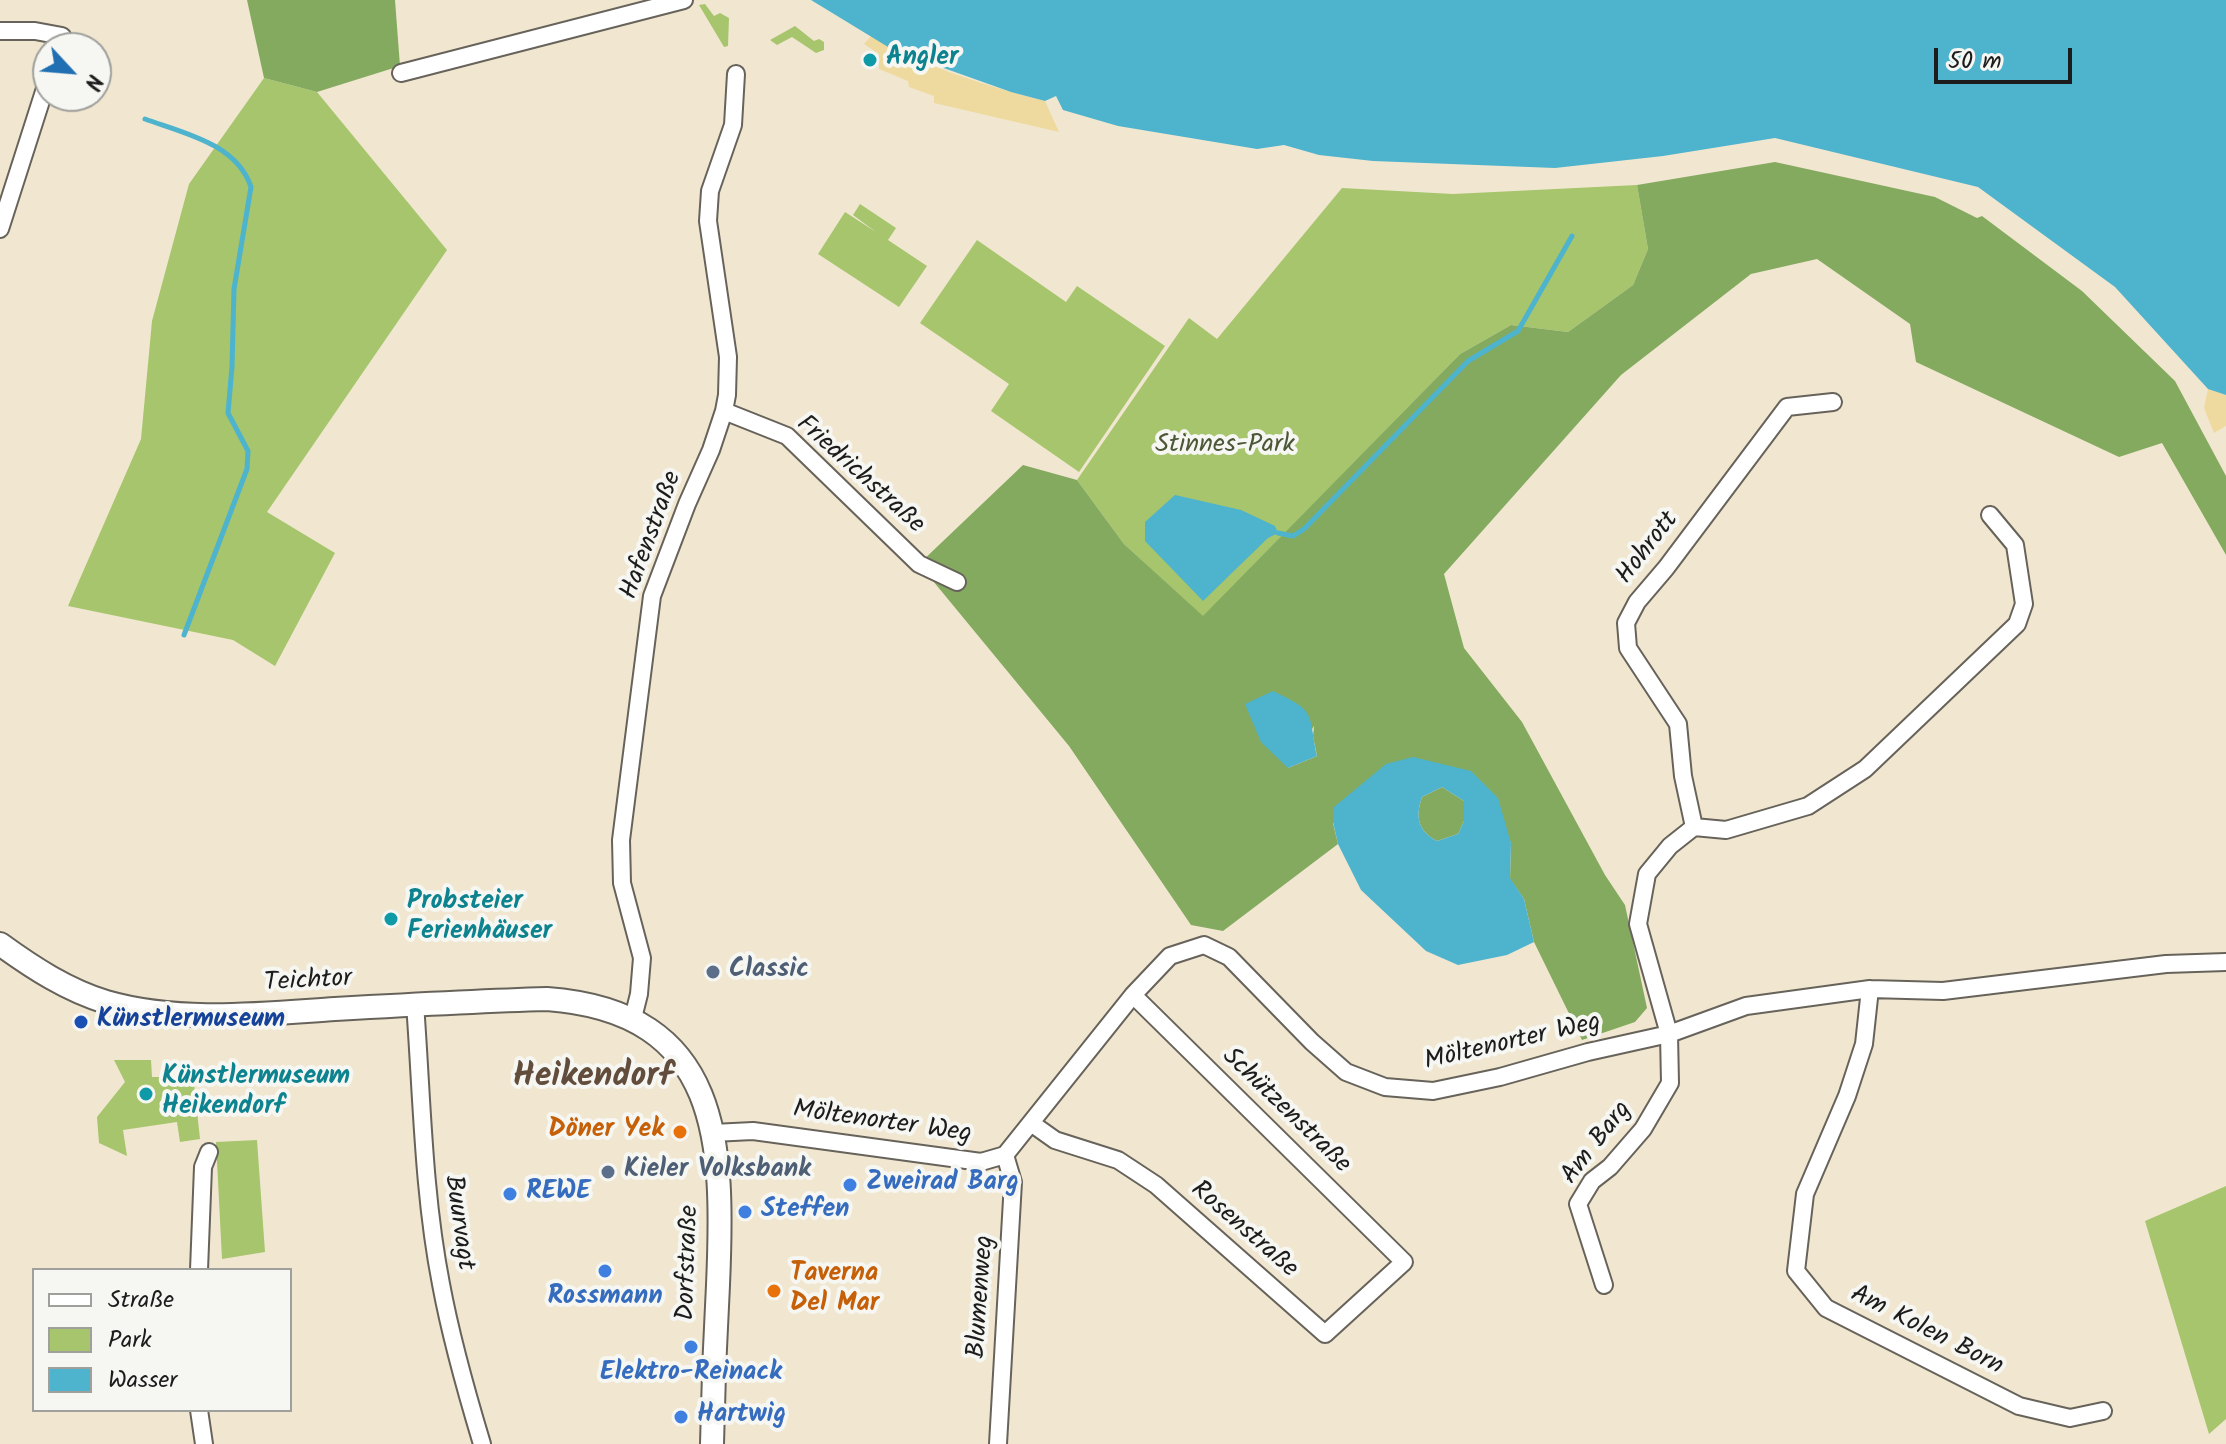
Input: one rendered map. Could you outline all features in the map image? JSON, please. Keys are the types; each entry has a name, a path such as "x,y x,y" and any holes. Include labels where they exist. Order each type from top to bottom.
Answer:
{"street":[{"path":"401,73 684,0"},
{"path":"0,31 37,32"},
{"name":"Hafenstraße","path":"633,1018 642,958 622,883 621,840 651,604 659,576 724,411 728,357 708,221 710,191 733,125 736,74"},
{"path":"0,229 37,112"},
{"name":"Hohrott","path":"1694,827 1683,776 1678,724 1628,648 1626,623 1637,602 1787,407 1833,402"},
{"name":"Friedrichstraße","path":"724,411 787,436 919,564 957,582"},
{"path":"1669,1034 1638,924 1647,874 1670,846 1694,827 1726,830 1808,806 1865,769 2017,624 2024,604 2015,545 1990,515"},
{"name":"Teichtor","path":"0,944 67,987 105,1002 147,1010 202,1015 244,1014 547,999 595,1004 633,1018"},
{"name":"Möltenorter Weg","path":"713,1133 753,1131 981,1162 1005,1155 1133,995 1170,956 1204,945 1229,957 1312,1042 1346,1072 1385,1087 1433,1091 1669,1034 1746,1006 1870,989 1943,991 2156,965 2226,962"},
{"name":"Am Kolen Born","path":"1870,989 1864,1044 1847,1096 1805,1194 1796,1271 1826,1308 2019,1406 2070,1418 2103,1411"},
{"name":"Schützenstraße","path":"1133,995 1404,1262"},
{"name":"Buurvagt","path":"415,1004 424,1150 441,1283 461,1375 482,1444"},
{"name":"Dorfstraße","path":"633,1018 670,1046 685,1066 699,1091 713,1133 721,1220 712,1444"},
{"name":"Am Barg","path":"1604,1285 1578,1204 1592,1181 1610,1167 1655,1111 1670,1083 1669,1034"},
{"name":"Rosenstraße","path":"1031,1123 1055,1140 1118,1160 1156,1185 1325,1334 1404,1262"},
{"path":"199,1268 203,1167 209,1152"},
{"name":"Blumenweg","path":"998,1444 1013,1182 1005,1155"},
{"path":"199,1412 204,1444"}],"green space":[{"path":"247,0 395,0 400,66 317,92 264,78"},
{"path":"705,4 714,16 720,13 729,18 728,46 724,47 699,5"},
{"path":"795,26 814,41 819,39 824,42 824,50 816,53 792,37 777,45 770,40"},
{"path":"264,78 317,92 447,250 267,512 335,553 275,666 233,640 68,606 141,439 152,321 189,184"},
{"path":"1775,162 1935,197 1977,218 1982,216 2082,291 2175,381 2226,476 2226,555 2162,443 2119,457 1916,362 1910,324 1817,259 1751,274 1621,375 1444,574 1464,648 1522,722 1605,875 1625,905 1647,1008 1635,1022 1582,1040 1534,942 1524,899 1510,879 1511,843 1471,772 1333,823 1338,844 1223,931 1191,925 1069,746 919,564 1023,465 1077,480 1124,544 1203,616 1460,354 1511,325 1568,332 1633,285 1648,249 1637,185","holes":["1314,726 1317,756 1288,768"]},
{"name":"Stinnes-Park","path":"1637,185 1648,249 1633,285 1568,332 1511,325 1460,354 1203,617 1124,544 1077,480 1189,318 1217,339 1342,188 1453,194"},
{"path":"860,204 896,228 888,240 927,266 899,307 818,254 845,212 876,232 853,215"},
{"path":"977,240 1066,302 1077,286 1165,346 1079,472 991,411 1009,384 920,323"},
{"path":"1442,787 1464,801 1464,821 1458,834 1437,841 1422,828 1419,811 1422,797"},
{"path":"114,1060 151,1060 152,1077 160,1077 161,1085 194,1083 200,1139 180,1142 177,1122 123,1130 127,1156 99,1143 97,1117 125,1082"},
{"path":"257,1140 265,1252 222,1259 216,1142"},
{"path":"2226,1186 2226,1419 2209,1434 2145,1221"}],"sand":[{"path":"871,36 955,74 1045,101 1059,132 934,103 934,96 909,87 908,81 879,69 879,54 864,44"},
{"path":"2208,389 2226,395 2226,426 2214,433 2204,408"}],"water":[{"path":"811,0 2226,0 2226,395 2208,389 2115,287 1978,187 1775,138 1663,156 1555,168 1373,161 1319,155 1284,145 1257,149 1118,126 1063,110 1056,96 1045,101 1011,92 893,50"},
{"path":"1175,495 1241,510 1275,526 1278,533 1268,538 1203,601 1145,541 1145,522"},
{"path":"1273,691 1304,709 1311,722 1317,756 1288,768 1261,742 1245,704"},
{"path":"1413,757 1471,771 1498,798 1511,843 1510,878 1524,899 1534,942 1507,955 1458,965 1426,951 1361,890 1338,844 1333,822 1334,807 1386,764","holes":["1442,787 1464,801 1464,821 1458,834 1437,841 1422,828 1419,817 1422,797"]}],"waterway":[{"path":"145,119 192,135 222,150 244,172 251,187 234,289 228,413 248,451 247,469 184,635"},
{"path":"1278,533 1293,536 1304,529 1468,361 1518,331 1572,236"}],"place":[{"name":"Angler","path":"870,60"},
{"name":"Probsteier Ferienhäuser","path":"391,919"},
{"name":"Classic","path":"713,972"},
{"name":"Künstlermuseum","path":"81,1022"},
{"name":"Künstlermuseum Heikendorf","path":"146,1094"},
{"name":"Döner Yek","path":"680,1132"},
{"name":"Kieler Volksbank","path":"608,1172"},
{"name":"Zweirad Barg","path":"850,1185"},
{"name":"REWE","path":"510,1194"},
{"name":"Steffen","path":"745,1212"},
{"name":"Rossmann","path":"605,1271"},
{"name":"Taverna Del Mar","path":"774,1291"},
{"name":"Elektro-Reinack","path":"691,1347"},
{"name":"Hartwig","path":"681,1417"}],"district":[{"name":"Heikendorf","path":"593,1079"}]}
